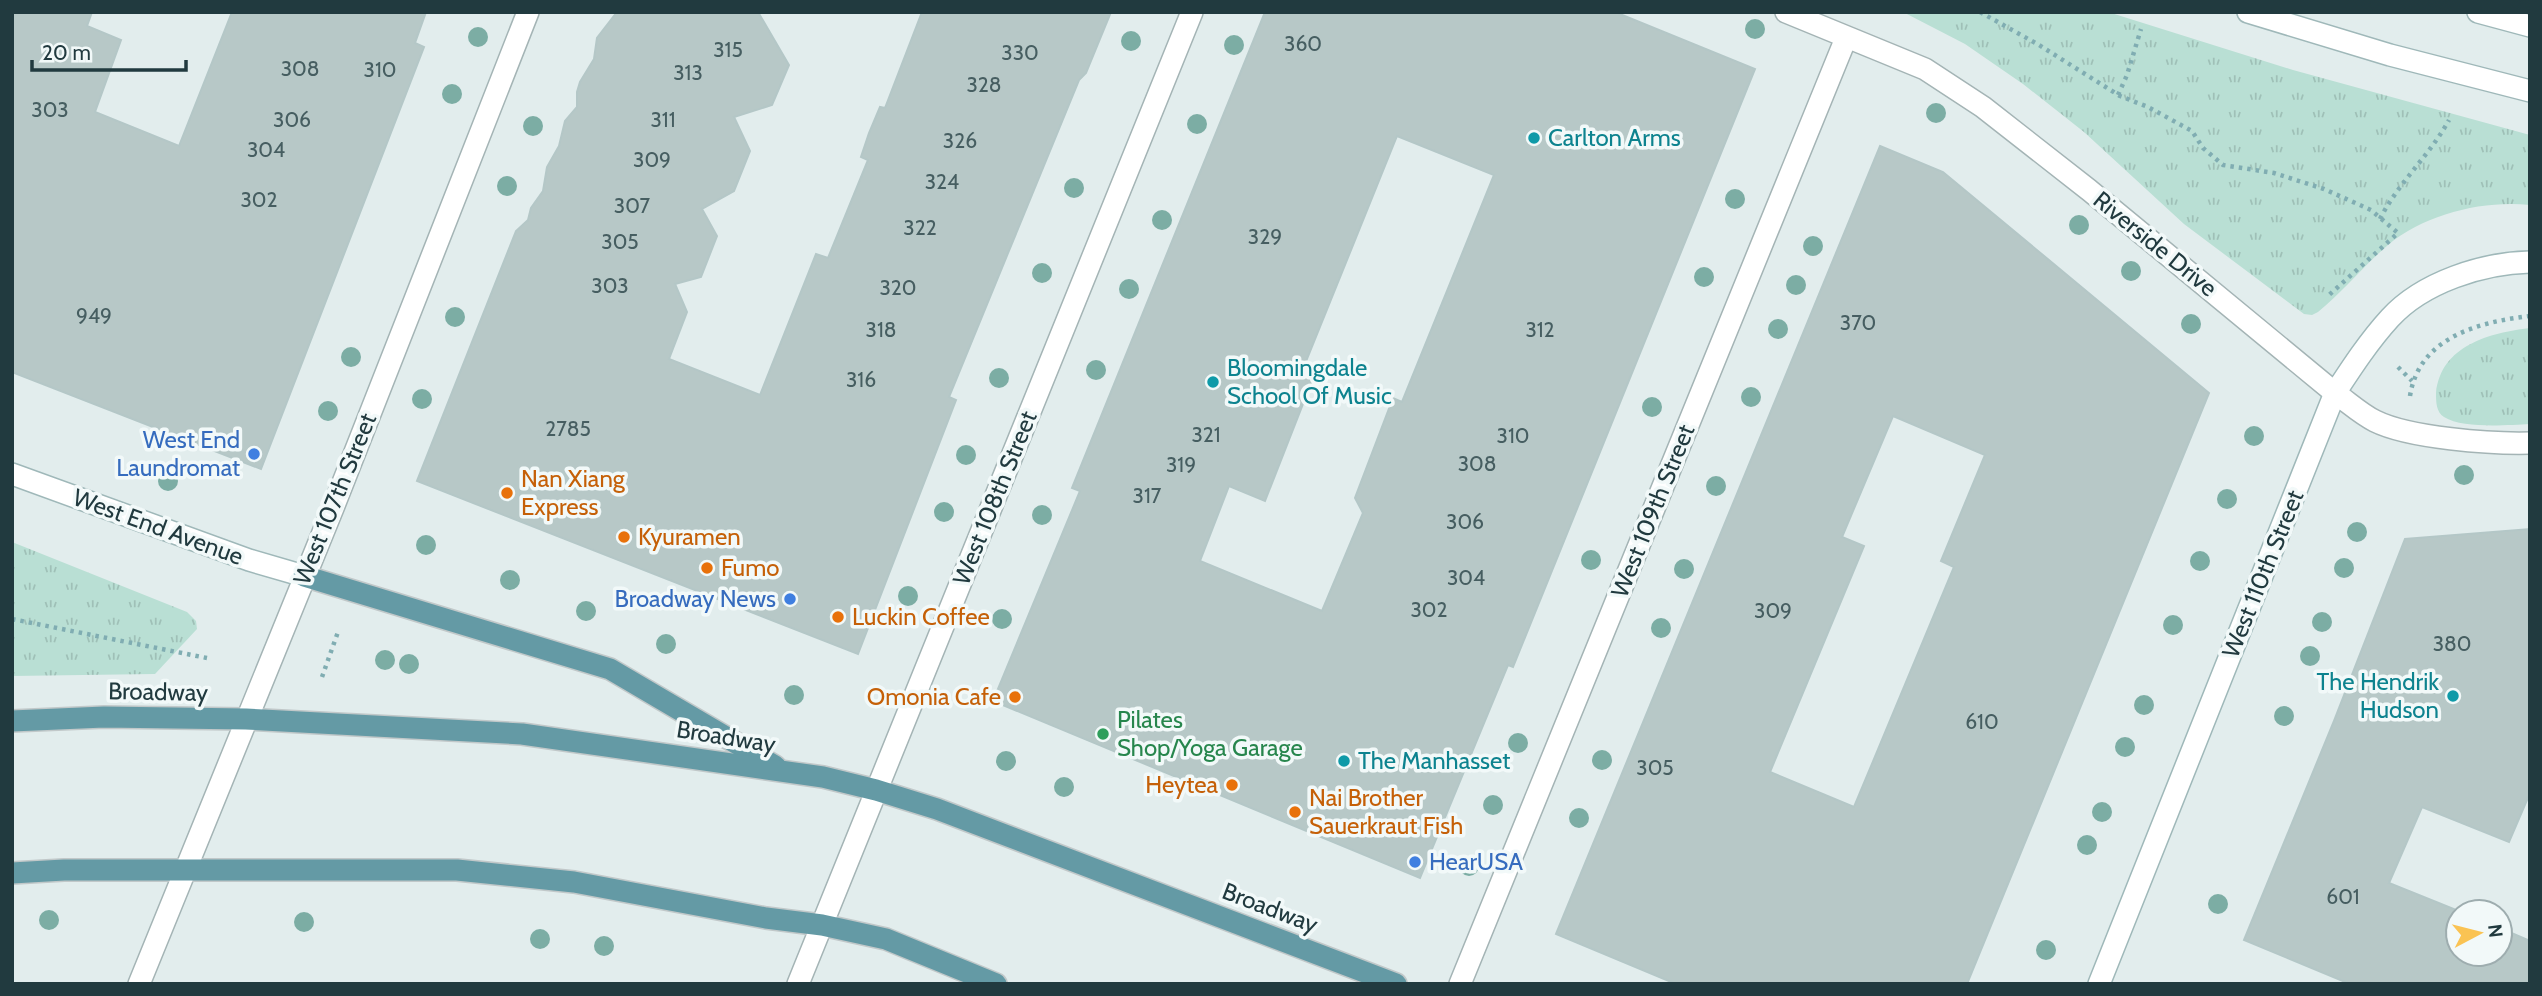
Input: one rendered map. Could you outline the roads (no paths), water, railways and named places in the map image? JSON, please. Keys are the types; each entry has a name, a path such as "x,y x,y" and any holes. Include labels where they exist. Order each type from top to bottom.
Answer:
{"main road":[{"path":"304,576 610,669 786,772"},
{"name":"Broadway","path":"12,721 104,717 246,719 522,734 823,777 937,809 1396,984"},
{"path":"12,873 64,870 457,870 574,882 766,918 822,925 886,939 996,984"}],"street":[{"name":"West 107th Street","path":"139,984 528,12"},
{"name":"West 108th Street","path":"798,984 1192,12"},
{"name":"Riverside Drive","path":"1786,12 1925,69 1983,107 2089,190 2335,393 2376,421 2404,430 2463,440 2530,443"},
{"path":"2248,12 2390,55 2530,92"},
{"path":"2478,12 2530,26"},
{"name":"West 109th Street","path":"1460,984 1846,38"},
{"name":"West 110th Street","path":"2099,984 2335,393 2361,354 2391,317 2416,297 2475,271 2510,263 2530,262"},
{"name":"West End Avenue","path":"12,474 249,560 304,576"}],"place":[{"name":"Carlton Arms","path":"1534,138"},
{"name":"Bloomingdale School Of Music","path":"1213,382"},
{"name":"West End Laundromat","path":"254,454"},
{"name":"Nan Xiang Express","path":"507,493"},
{"name":"Kyuramen","path":"624,537"},
{"name":"Fumo","path":"707,568"},
{"name":"Broadway News","path":"790,599"},
{"name":"Luckin Coffee","path":"838,617"},
{"name":"The Hendrik Hudson","path":"2453,696"},
{"name":"Omonia Cafe","path":"1015,697"},
{"name":"Pilates Shop/Yoga Garage","path":"1103,734"},
{"name":"The Manhasset","path":"1344,761"},
{"name":"Heytea","path":"1232,785"},
{"name":"Nai Brother Sauerkraut Fish","path":"1295,812"},
{"name":"HearUSA","path":"1415,862"}]}
